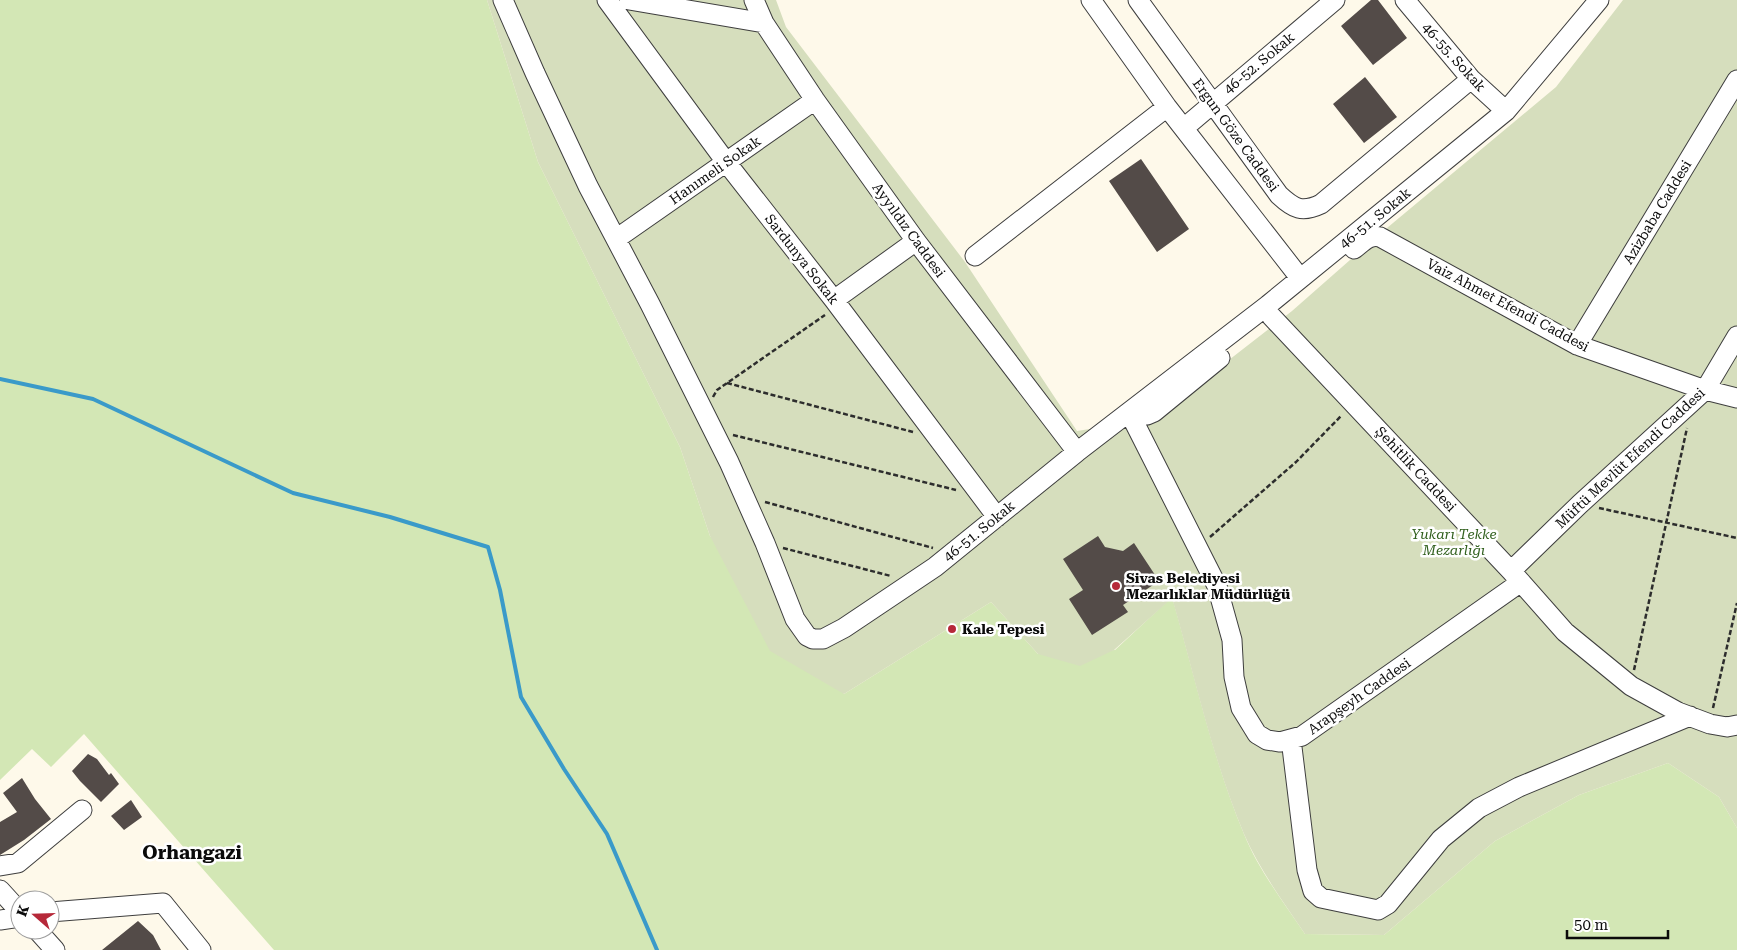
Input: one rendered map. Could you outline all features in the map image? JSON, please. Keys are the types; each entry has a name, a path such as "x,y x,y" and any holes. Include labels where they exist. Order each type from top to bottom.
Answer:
{"street":[{"path":"503,0 588,186 710,425 764,543"},
{"name":"Sardunya Sokak","path":"607,0 726,162 837,303 997,517"},
{"path":"629,0 764,23"},
{"name":"Ayyıldız Caddesi","path":"754,0 764,23 815,100 916,241 1078,452"},
{"path":"1091,0 1168,107 1300,278"},
{"name":"Ergun Göze Caddesi","path":"1138,0 1279,195 1288,204 1303,210 1321,204 1471,79"},
{"name":"46-52. Sokak","path":"1184,128 1212,102 1335,0"},
{"name":"46-55. Sokak","path":"1405,0 1471,79 1506,111"},
{"name":"46-51. Sokak","path":"764,543 799,627 807,636 813,639 823,639 844,628 951,553 1268,305 1506,111 1598,0"},
{"name":"Azizbaba Caddesi","path":"1577,344 1737,80"},
{"name":"Hanımeli Sokak","path":"616,239 815,100"},
{"path":"976,256 1168,107"},
{"name":"Vaiz Ahmet Efendi Caddesi","path":"1367,238 1376,236 1388,240 1577,344 1698,396 1737,398"},
{"name":"46-51. Sokak","path":"1129,412 1147,414 1154,412 1367,238"},
{"path":"837,303 916,241"},
{"name":"Şehitlik Caddesi","path":"1271,316 1355,403 1565,632 1631,686 1678,712 1710,724 1737,725"},
{"name":"Müftü Mevlüt Efendi Caddesi","path":"1516,577 1580,504 1698,396 1737,336"},
{"name":"Arapşeyh Caddesi","path":"1129,412 1217,586 1232,640 1234,676 1240,708 1257,734 1267,740 1280,742 1302,736 1516,577"},
{"path":"1291,739 1307,870 1313,891 1322,898 1378,910 1388,904 1441,839 1479,808 1519,787 1690,716"},
{"path":"0,866 18,863 82,810"},
{"path":"0,890 10,901"},
{"path":"60,911 163,903 201,950"},
{"path":"46,940 55,950"}],"path":[{"path":"837,303 714,394 710,425 981,496"},
{"path":"727,383 938,439"},
{"path":"1631,686 1698,396"},
{"path":"1197,547 1296,462 1355,403"},
{"path":"744,497 951,553"},
{"path":"1580,504 1737,538"},
{"path":"764,543 912,582"},
{"path":"1710,724 1737,603"}],"green space":[{"path":"0,0 487,0 538,162 680,447 710,536 844,694 991,602 1038,654 1115,650 1172,597 1222,776 1244,834 1264,873 1305,934 1384,935 1495,841 1579,795 1668,763 1719,797 1737,828 1737,950 274,950 84,734 51,767 32,749 0,780"},
{"name":"Yukarı Tekke Mezarlığı","path":"487,0 776,0 786,27 965,262 1077,431 1153,419 1292,311 1375,238 1556,87 1623,0 1737,0 1737,828 1719,797 1668,763 1579,795 1495,841 1384,935 1305,934 1264,873 1244,834 1213,747 1172,598 1114,650 1080,666 1038,654 991,602 844,694 770,651 710,536 680,447 538,162"}],"building":[{"path":"1371,0 1378,0 1407,38 1373,65 1341,26"},
{"path":"1365,77 1397,117 1364,143 1333,104"},
{"path":"1141,159 1189,229 1157,252 1109,181"},
{"name":"Sivas Belediyesi Mezarlıklar Müdürlüğü","path":"1098,536 1105,547 1123,551 1134,543 1159,581 1123,605 1128,612 1092,635 1069,599 1083,590 1063,559"},
{"path":"88,754 97,759 109,775 111,773 119,784 101,802 72,771"},
{"path":"22,778 35,799 51,819 24,840 0,855 0,822 17,812 3,793"},
{"path":"131,800 142,817 124,830 111,816"},
{"path":"138,921 153,935 161,950 102,950"}],"waterway":[{"path":"0,379 93,399 293,493 390,517 488,547 500,590 521,697 564,769 607,834 657,950"}],"place":[{"name":"Sivas Belediyesi Mezarlıklar Müdürlüğü","path":"1116,586"},
{"name":"Kale Tepesi","path":"952,629"}],"district":[{"name":"Orhangazi","path":"192,852"}]}
